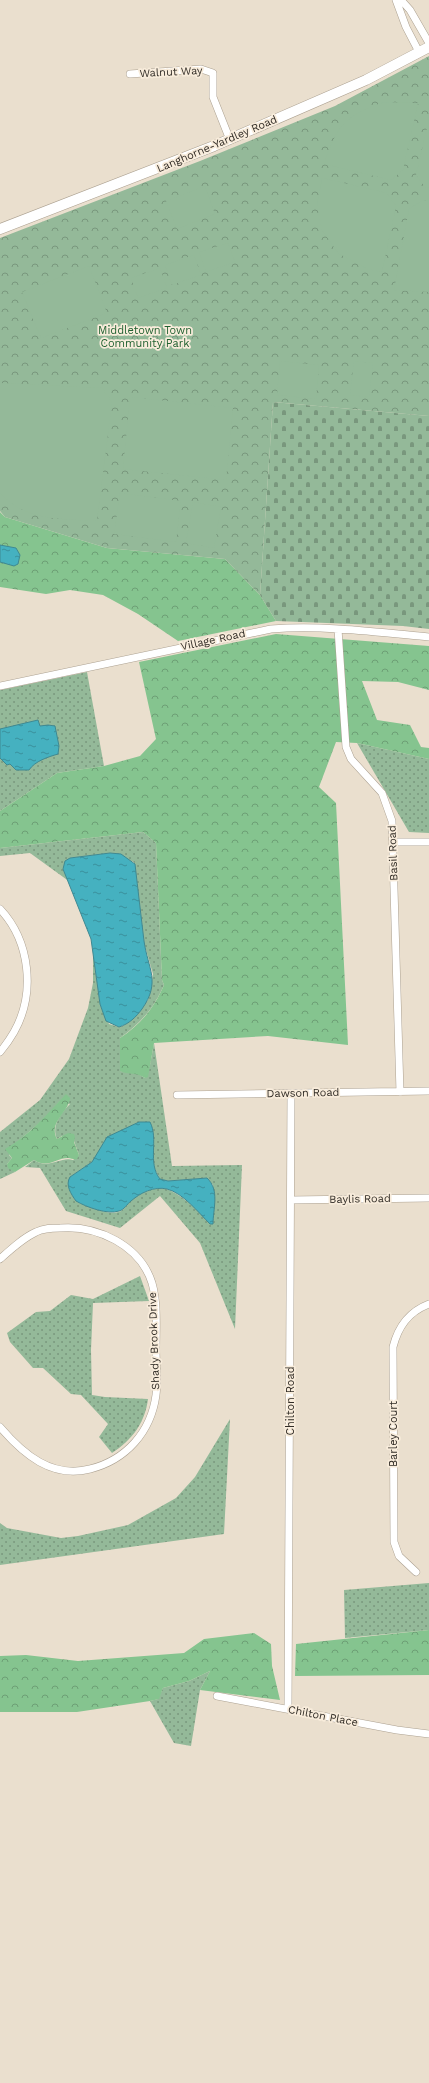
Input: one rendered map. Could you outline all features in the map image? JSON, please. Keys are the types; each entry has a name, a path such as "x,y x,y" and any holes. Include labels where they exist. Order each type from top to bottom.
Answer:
{"main road":[{"name":"Langhorne-Yardley Road","path":"0,229 230,140 366,80 429,47"}],"street":[{"path":"396,0 406,27 419,52"},
{"path":"401,0 410,10 429,43"},
{"name":"Walnut Way","path":"130,74 201,69 213,73 213,97 230,140"},
{"name":"Village Road","path":"0,686 254,631 290,627 429,636"},
{"name":"Basil Road","path":"338,630 346,747 351,759 372,780 384,797 392,821 400,1092"},
{"path":"393,842 429,842"},
{"path":"0,908 8,917 19,935 25,957 27,981 24,1004 14,1031 0,1052"},
{"name":"Dawson Road","path":"177,1095 429,1092"},
{"name":"Chilton Road","path":"288,1709 291,1093"},
{"name":"Baylis Road","path":"291,1200 429,1198"},
{"name":"Shady Brook Drive","path":"0,1259 37,1232 48,1229 86,1228 109,1236 127,1248 141,1264 151,1282 155,1302 156,1394 152,1413 146,1429 134,1444 119,1458 83,1471 66,1471 35,1460 22,1452 0,1427"},
{"name":"Barley Court","path":"416,1572 399,1556 393,1535 393,1347 401,1325 415,1311 429,1304"},
{"name":"Chilton Place","path":"217,1696 397,1730 429,1734"}],"green space":[{"name":"Middletown Town Community Park","path":"429,56 429,416 273,402 260,595 225,559 107,548 5,517 0,511 0,238 200,161 335,106"},
{"path":"384,102 418,103 403,170 391,180 324,164 333,140 344,124 351,117 360,112"},
{"path":"429,119 429,188 425,187 416,175"},
{"path":"322,178 387,193 396,206 382,272 367,269 338,253 322,230 317,205"},
{"path":"205,186 215,214 177,229 166,201"},
{"path":"423,200 429,201 429,292 394,290 409,209"},
{"path":"228,243 235,262 206,272 199,252"},
{"path":"194,255 201,275 172,285 165,265"},
{"path":"89,266 107,313 41,338 22,292"},
{"path":"160,268 167,288 138,298 131,278"},
{"path":"280,361 319,365 316,399 277,395"},
{"path":"354,361 373,363 369,397 350,395"},
{"path":"0,383 102,388 112,402 97,521 58,519 33,514 10,502 0,493"},
{"path":"130,397 233,408 226,480 123,469"},
{"path":"273,402 429,416 429,629 403,626 276,621 260,595"},
{"path":"120,493 181,501 176,542 114,534"},
{"path":"193,502 221,507 214,548 186,543"},
{"path":"0,512 5,517 107,548 225,559 260,595 276,621 178,641 138,614 103,595 70,590 46,594 0,587"},
{"path":"276,634 429,646 429,690 398,682 362,681 377,720 410,725 421,747 429,748 429,759 357,743 336,742 319,787 336,803 348,1045 268,1036 154,1043 148,1077 145,1078 139,1075 120,1071 120,1038 128,1033 146,1015 156,1001 164,985 162,980 156,843 143,832 0,848 0,811 57,773 104,766 140,756 156,739 139,662"},
{"path":"87,672 104,766 57,773 0,811 0,690"},
{"path":"357,743 429,759 429,833 409,832"},
{"path":"143,832 156,843 162,980 164,985 156,1001 141,1021 120,1038 120,1071 137,1073 145,1078 150,1065 154,1043 172,1166 242,1165 235,1329 200,1243 160,1196 120,1228 66,1211 40,1168 25,1167 34,1160 44,1164 68,1159 73,1160 79,1155 74,1141 62,1136 57,1139 55,1134 58,1120 63,1111 70,1104 60,1101 45,1118 16,1143 9,1155 12,1158 7,1164 15,1172 0,1179 0,1132 40,1100 69,1059 88,1008 93,983 93,950 100,1004 109,1024 119,1027 123,1026 138,1014 148,1000 153,974 144,943 134,862 110,853 70,858 63,869 70,882 30,853 0,856 0,848","holes":["92,1162 154,1168 160,1179 168,1181 207,1178 213,1185 213,1224 181,1197 169,1190 159,1188 153,1189 138,1196 129,1202 121,1211 116,1213 105,1212 79,1203 70,1177"]},
{"path":"66,1094 70,1098 69,1103 57,1122 55,1133 57,1139 68,1133 74,1134 74,1142 79,1155 77,1159 64,1158 48,1163 34,1160 15,1172 8,1168 7,1164 12,1158 5,1149 30,1131"},
{"path":"140,1276 149,1301 93,1303 91,1350 92,1395 148,1399 141,1423 131,1437 112,1453 99,1437 108,1424 81,1395 71,1394 43,1368 33,1368 10,1342 7,1333 36,1312 50,1311 71,1295 93,1299"},
{"path":"230,1419 224,1534 0,1565 0,1523 7,1528 61,1538 78,1536 128,1525 176,1498 195,1477"},
{"path":"429,1583 429,1630 345,1638 344,1590"},
{"path":"429,1630 429,1675 295,1676 296,1644"},
{"path":"254,1633 271,1644 272,1666 280,1700 200,1690 210,1671 189,1681 163,1688 159,1699 150,1701 77,1712 0,1712 0,1656 26,1655 78,1661 184,1653 204,1639"},
{"path":"210,1671 200,1690 191,1746 174,1743 150,1701 158,1699 163,1688 189,1681"}],"water":[{"path":"0,545 16,548 20,555 18,564 14,566 0,562"},
{"path":"38,720 40,726 55,726 59,746 58,754 38,762 29,770 16,770 10,764 7,765 0,758 0,729"},
{"path":"110,853 121,854 135,864 144,941 152,975 151,991 142,1009 132,1020 119,1027 106,1021 100,1004 91,939 63,869 65,861 70,858"},
{"path":"139,1122 150,1122 154,1136 154,1166 160,1179 168,1181 207,1178 211,1183 215,1194 213,1224 210,1224 185,1199 173,1191 162,1188 152,1189 143,1193 119,1211 114,1212 97,1210 76,1201 68,1186 70,1177 92,1162 107,1137"}]}
